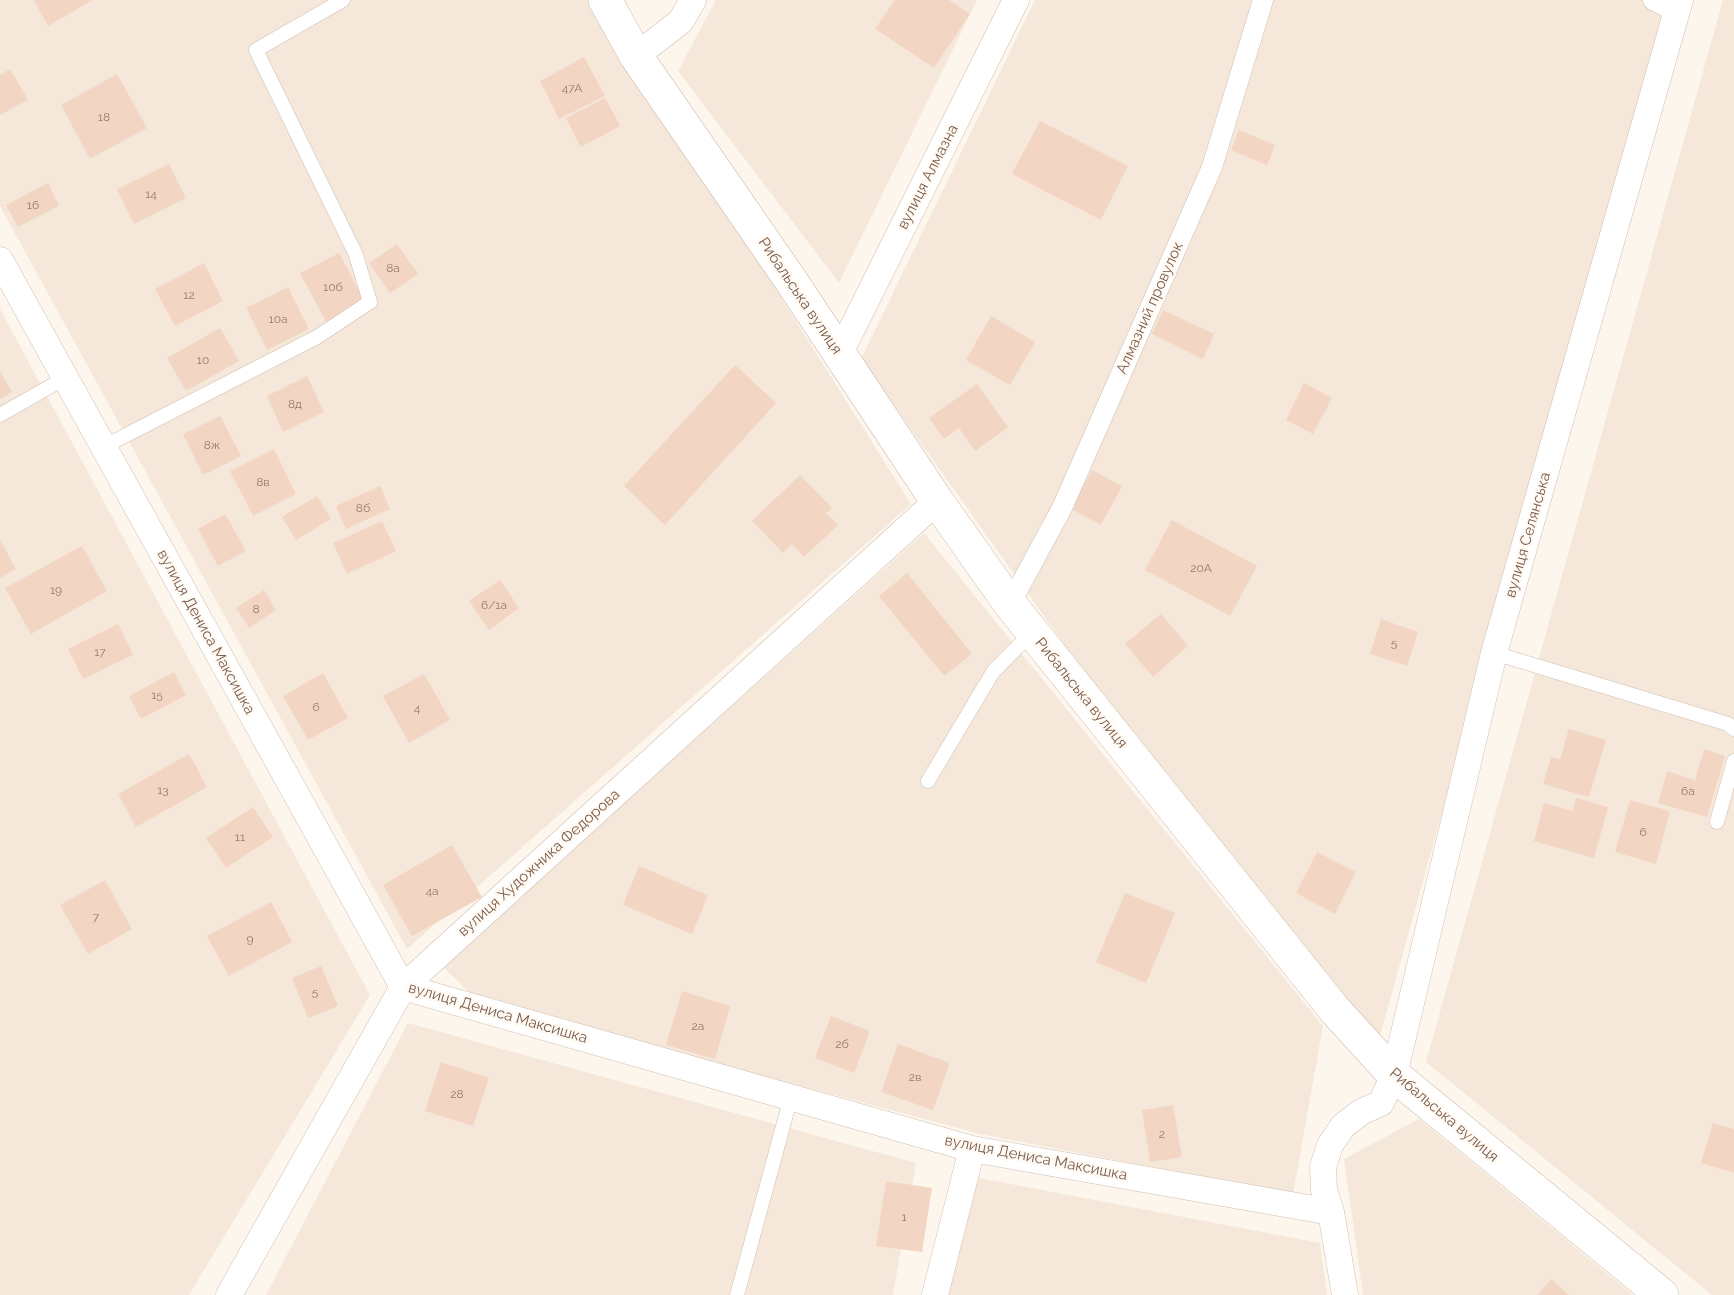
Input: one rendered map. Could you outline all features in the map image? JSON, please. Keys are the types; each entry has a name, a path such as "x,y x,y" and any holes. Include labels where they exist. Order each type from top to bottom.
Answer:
{"street":[{"name":"Рибальська вулиця","path":"604,0 636,56 937,501 1010,604 1334,1009 1395,1076 1662,1295"},
{"path":"636,56 681,21 693,0"},
{"name":"вулиця Алмазна","path":"839,355 1016,0"},
{"name":"Алмазний провулок","path":"1010,604 1062,508 1212,167 1263,0"},
{"path":"1653,0 1678,6"},
{"name":"вулиця Селянська","path":"1345,1295 1331,1212 1324,1190 1323,1167 1330,1145 1343,1126 1360,1112 1381,1103 1395,1076 1494,653 1678,6"},
{"name":"вулиця Дениса Максишка","path":"0,260 403,987 972,1149 1331,1212"},
{"name":"вулиця Художника Федорова","path":"229,1295 403,987 937,501"},
{"path":"935,1295 972,1149"}],"lane":[{"path":"103,447 317,338 370,302 356,255 256,50 343,0"},
{"path":"0,415 64,378"},
{"path":"928,781 993,672 1032,632"},
{"path":"1494,653 1728,724 1734,729"},
{"path":"1717,822 1734,761"},
{"path":"737,1295 791,1097"}],"shaded area":[{"path":"0,0 594,0 911,504 407,949 0,206"},
{"path":"716,0 977,0 839,283 678,71"},
{"path":"1035,0 1668,0 1378,1043 1323,1008 861,359"},
{"path":"1723,0 1734,0 1734,1295 1712,1295 1426,1062"},
{"path":"0,309 370,995 189,1295 0,1295"},
{"path":"924,533 1323,1026 1293,1194 980,1134 476,999 443,967"},
{"path":"408,1023 916,1163 893,1295 266,1295"},
{"path":"1419,1119 1633,1295 1363,1295 1344,1159"},
{"path":"969,1176 1320,1243 1327,1295 946,1295"}],"building":[{"path":"34,0 93,0 48,26"},
{"path":"895,0 949,0 970,14 934,68 875,29"},
{"path":"584,57 605,96 559,119 540,81"},
{"path":"10,69 28,100 0,115 0,75"},
{"path":"117,74 147,128 90,159 61,105"},
{"path":"605,98 620,126 581,147 566,118"},
{"path":"1040,121 1128,166 1101,220 1012,174"},
{"path":"1239,130 1275,145 1267,165 1231,150"},
{"path":"169,164 186,198 134,224 117,189"},
{"path":"48,183 59,206 18,227 6,205"},
{"path":"397,244 418,274 390,293 369,263"},
{"path":"339,253 365,302 326,322 300,273"},
{"path":"204,263 223,301 175,326 155,289"},
{"path":"288,287 309,329 267,350 246,308"},
{"path":"1163,310 1214,334 1203,359 1152,334"},
{"path":"991,316 1035,342 1010,385 966,360"},
{"path":"220,328 239,361 186,391 167,358"},
{"path":"735,365 776,403 665,525 624,486"},
{"path":"0,371 12,392 0,399"},
{"path":"307,376 324,412 283,432 267,396"},
{"path":"1304,383 1332,398 1313,434 1286,420"},
{"path":"977,384 1008,427 975,451 959,428 944,439 929,418"},
{"path":"220,416 241,456 203,475 183,434"},
{"path":"274,449 296,494 253,516 230,471"},
{"path":"1092,470 1122,486 1101,525 1071,509"},
{"path":"800,475 832,508 826,513 838,525 804,557 792,544 783,553 752,521"},
{"path":"380,486 390,509 346,529 336,506"},
{"path":"317,496 331,519 296,540 282,517"},
{"path":"225,514 246,551 218,566 198,529"},
{"path":"1172,520 1257,566 1230,616 1145,570"},
{"path":"382,521 396,551 347,574 333,543"},
{"path":"0,540 16,569 0,578"},
{"path":"82,546 107,591 31,634 5,588"},
{"path":"907,573 972,654 944,676 879,596"},
{"path":"500,580 519,608 489,630 469,601"},
{"path":"264,590 276,610 249,628 236,608"},
{"path":"1161,614 1188,646 1153,677 1125,644"},
{"path":"1381,619 1418,632 1407,666 1370,654"},
{"path":"118,624 133,655 83,679 68,649"},
{"path":"174,672 186,695 141,719 129,696"},
{"path":"323,673 348,718 308,740 283,696"},
{"path":"424,674 450,720 409,743 383,696"},
{"path":"1569,729 1606,740 1589,797 1543,784 1551,757 1560,759"},
{"path":"1704,749 1725,756 1707,817 1658,803 1667,771 1695,780"},
{"path":"189,754 207,787 136,827 118,794"},
{"path":"1576,798 1608,807 1594,858 1534,841 1544,803 1573,811"},
{"path":"1630,800 1670,811 1656,864 1615,852"},
{"path":"253,807 273,837 226,868 206,838"},
{"path":"452,845 482,897 412,936 383,885"},
{"path":"1317,852 1356,872 1335,914 1296,893"},
{"path":"639,866 708,895 692,934 623,905"},
{"path":"105,880 132,929 88,954 60,905"},
{"path":"1125,893 1175,913 1146,983 1096,962"},
{"path":"271,902 292,942 229,976 207,936"},
{"path":"321,966 338,1006 308,1018 292,978"},
{"path":"682,991 730,1006 715,1059 666,1045"},
{"path":"831,1016 870,1031 854,1073 815,1058"},
{"path":"898,1044 950,1063 933,1110 881,1092"},
{"path":"441,1062 489,1078 473,1126 425,1111"},
{"path":"1173,1105 1182,1157 1150,1162 1142,1110"},
{"path":"1713,1123 1734,1129 1734,1173 1701,1163"},
{"path":"886,1181 932,1188 922,1252 876,1246"},
{"path":"1551,1279 1569,1295 1537,1295"}]}
